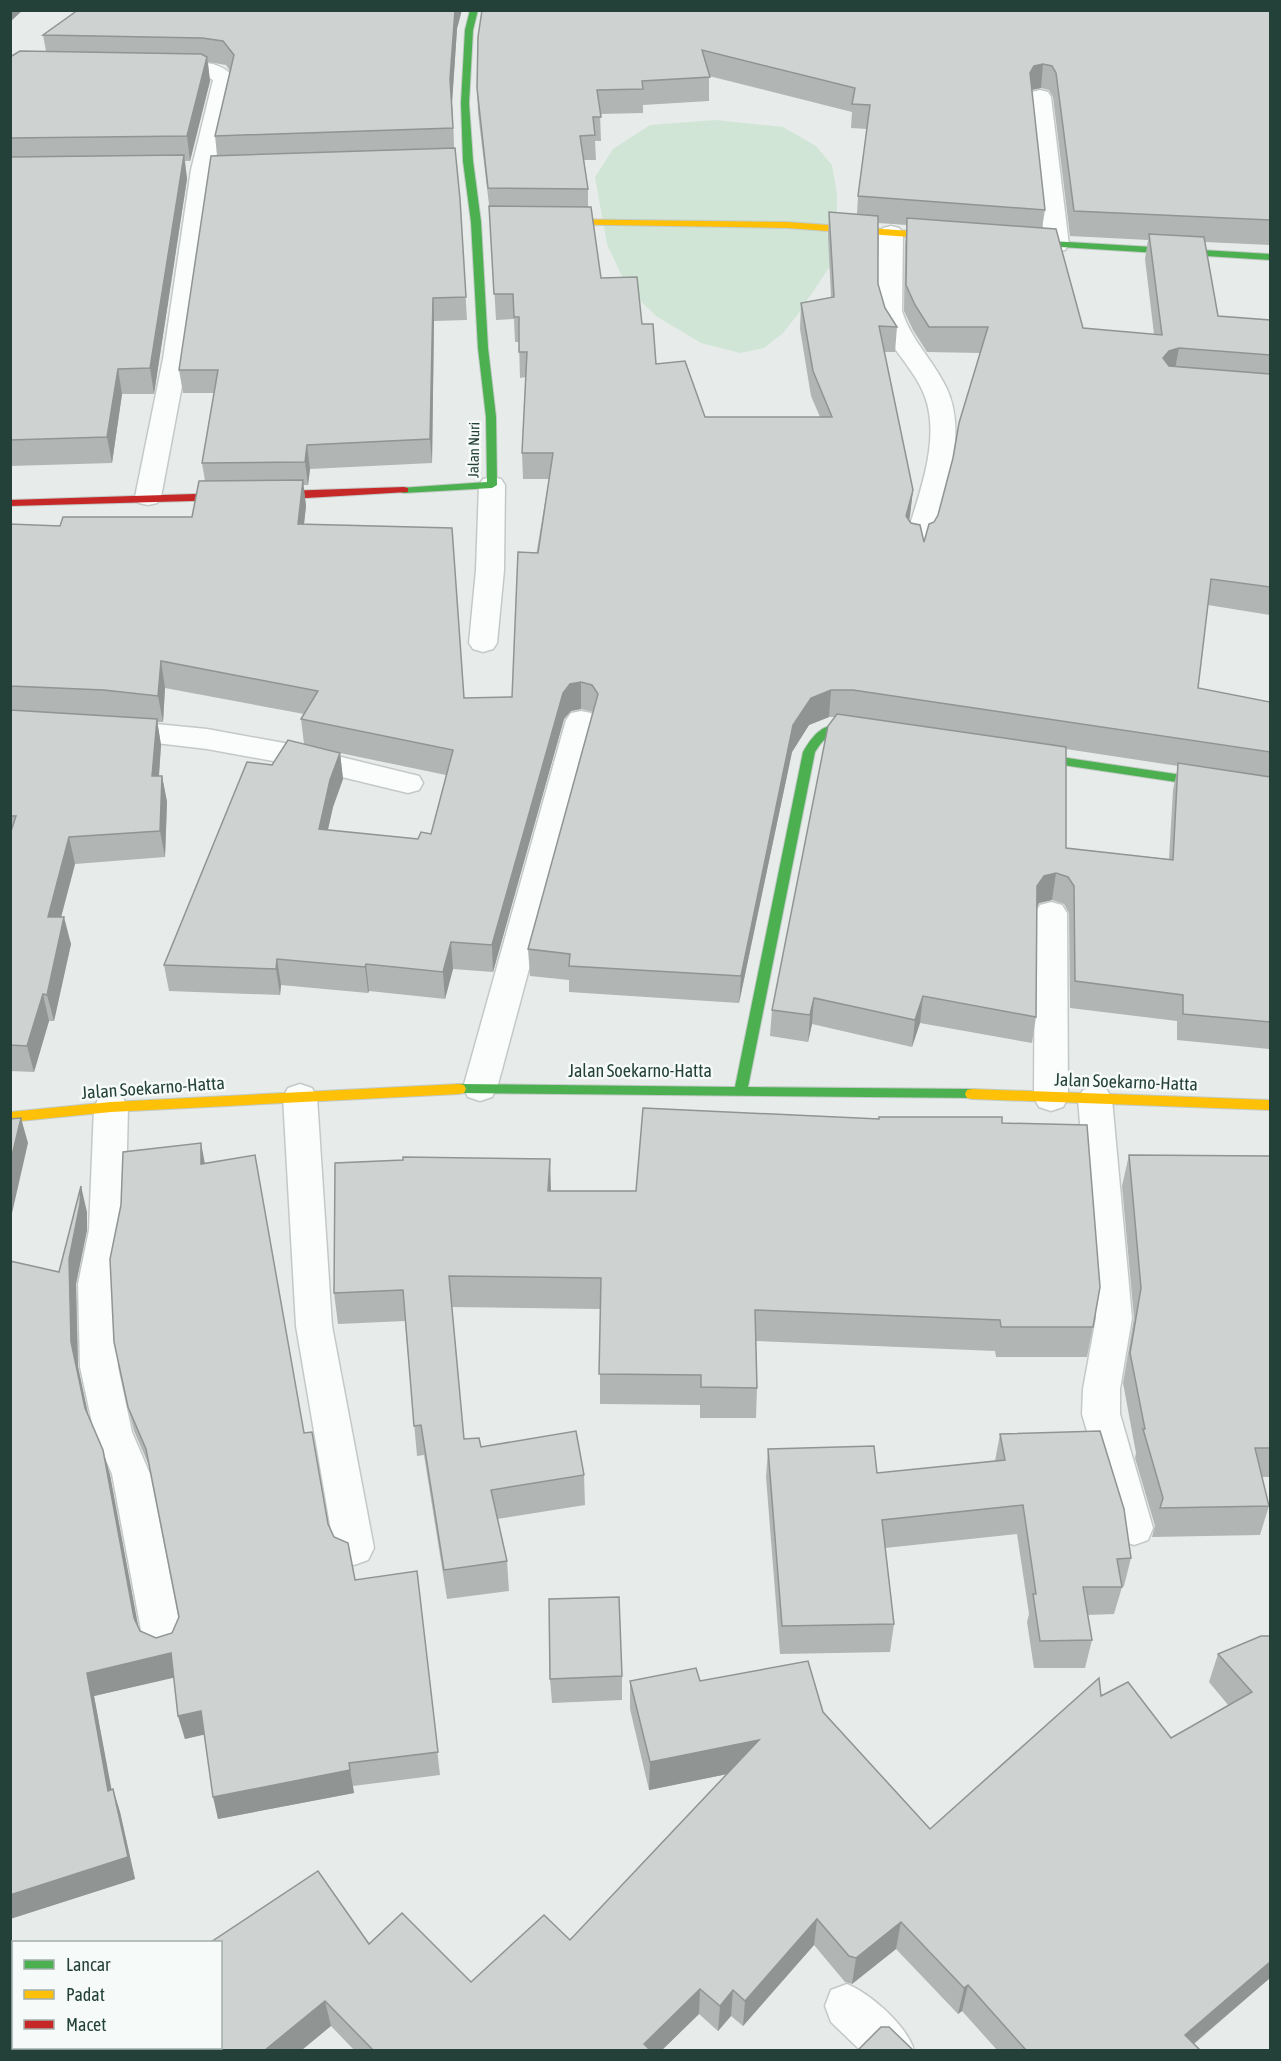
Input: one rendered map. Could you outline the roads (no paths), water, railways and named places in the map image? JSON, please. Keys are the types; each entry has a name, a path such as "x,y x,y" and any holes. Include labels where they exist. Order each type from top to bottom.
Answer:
{"street":[{"name":"Jalan Nuri","path":"10,503 148,497 301,496 492,485 491,417 483,348 482,222 468,161 465,104 467,48 474,10"},
{"path":"148,69 205,70 216,72 224,79 202,170 176,359 148,497"},
{"path":"1041,97 1057,245"},
{"path":"445,162 468,161"},
{"path":"533,222 717,223 826,227 962,238"},
{"path":"891,233 890,311 892,322 898,337 934,387 940,403 942,424 941,447 919,540"},
{"path":"998,241 1270,257"},
{"path":"483,643 490,570 492,485"},
{"path":"480,1088 581,720"},
{"path":"90,727 218,741 284,753 408,783"},
{"path":"741,1089 809,752 814,739 821,730 834,727 886,735"},
{"path":"1004,752 1270,792"},
{"path":"1051,913 1051,1098"},
{"name":"Jalan Soekarno-Hatta","path":"10,1117 111,1107 480,1088 904,1092 1270,1105"},
{"path":"300,1096 314,1326 354,1548"},
{"path":"1095,1098 1114,1318 1110,1349 1099,1396 1101,1414 1134,1528"},
{"path":"111,1107 107,1230 96,1284 99,1367 113,1432 131,1474 163,1641"},
{"path":"848,2006 892,2050"}]}
